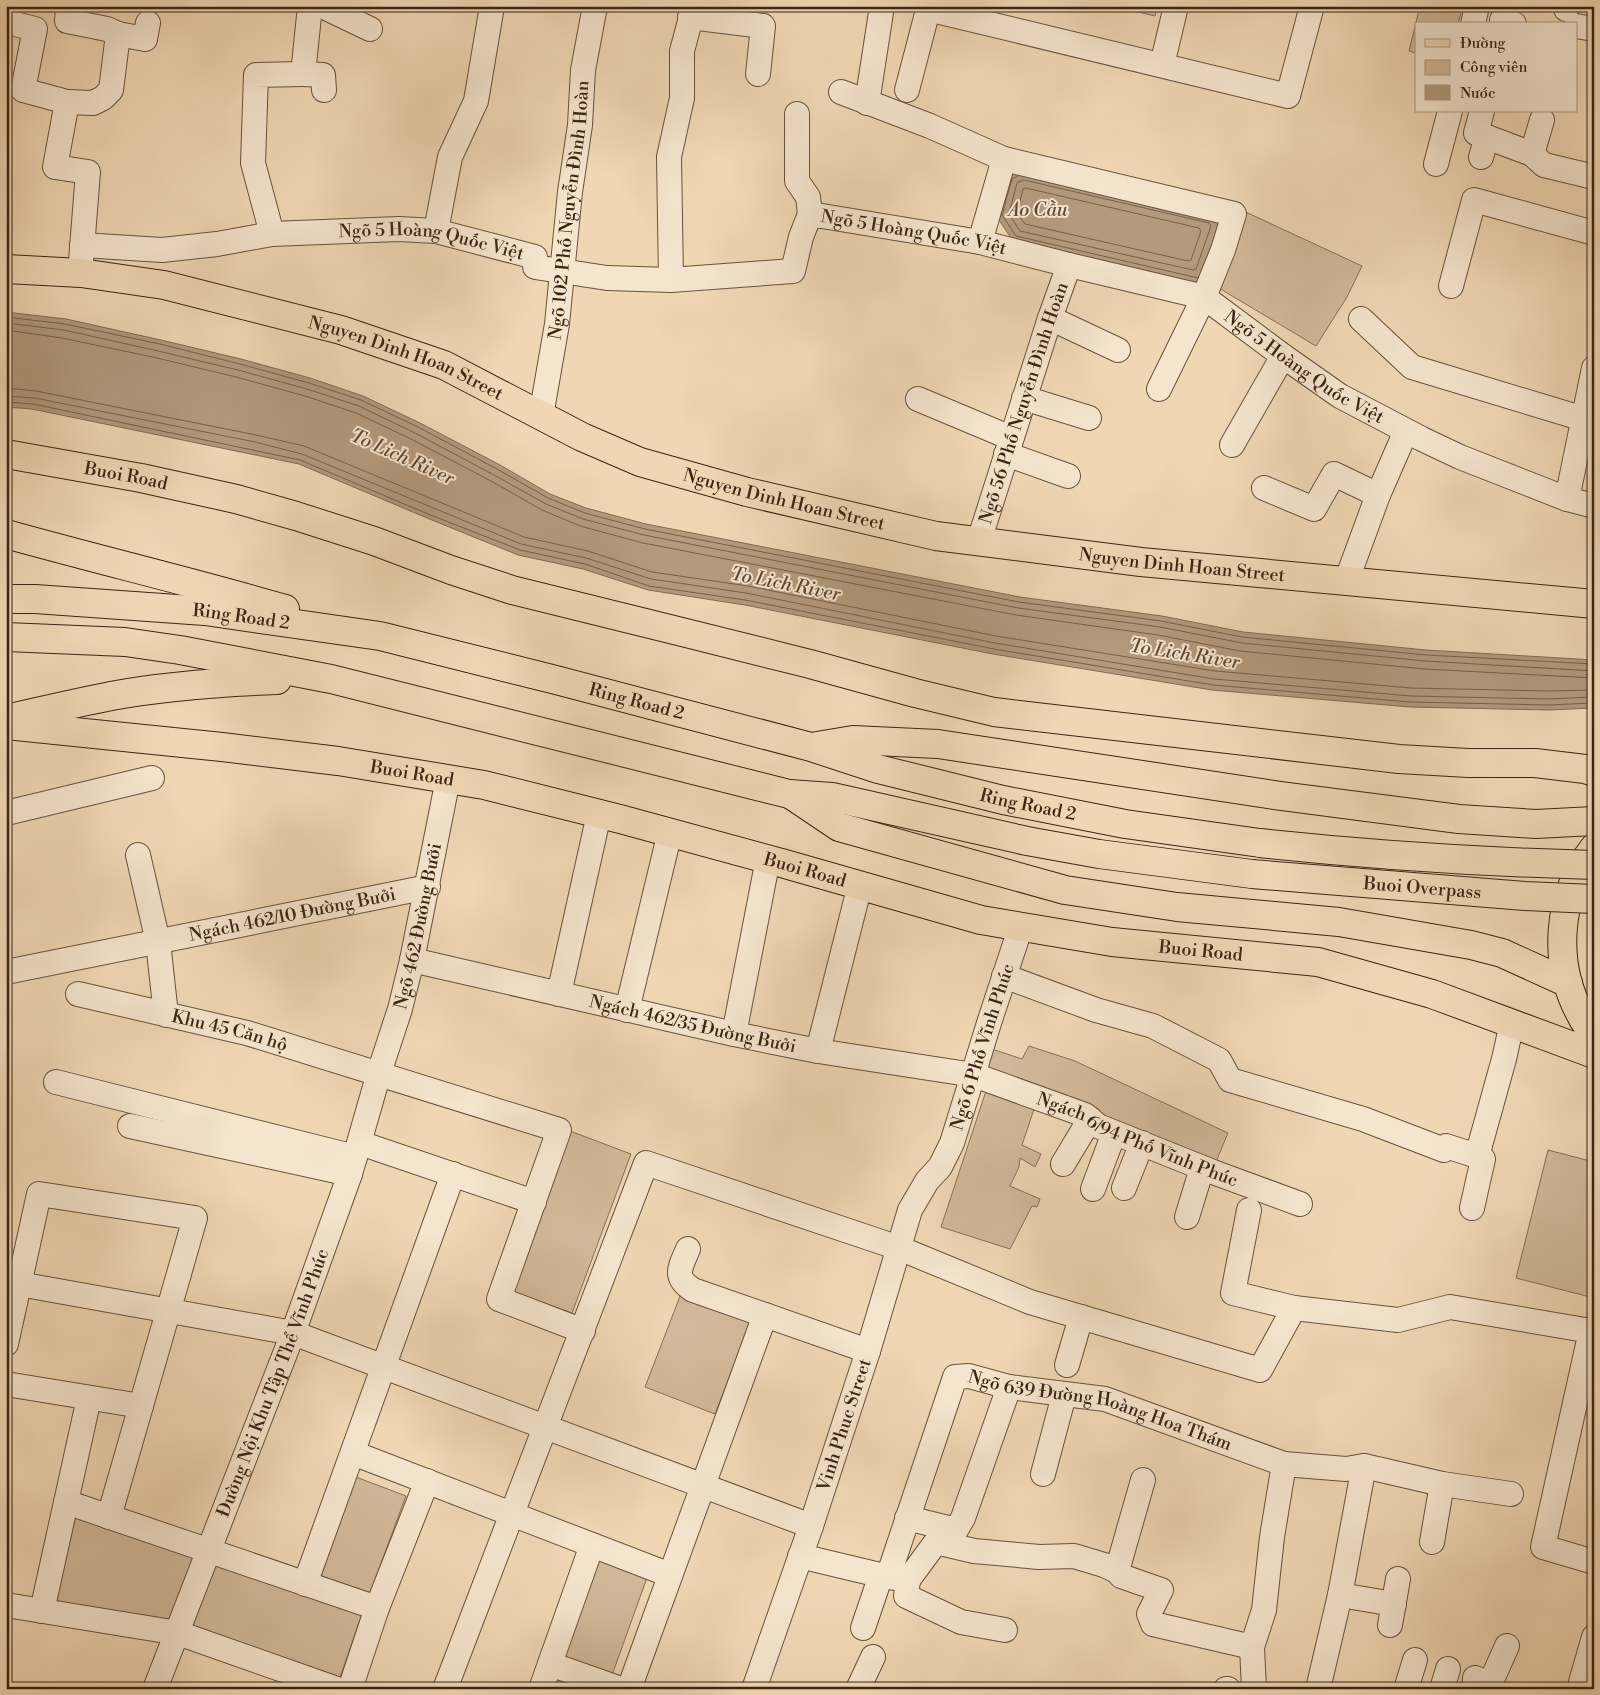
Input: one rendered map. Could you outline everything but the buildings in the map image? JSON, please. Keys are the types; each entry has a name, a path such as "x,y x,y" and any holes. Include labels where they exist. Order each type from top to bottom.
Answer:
{"main road":[{"name":"Nguyen Dinh Hoan Street","path":"6,269 81,273 164,285 341,330 444,365 582,437 640,462 747,492 936,536 1141,562 1594,604"},
{"name":"Buoi Road","path":"6,454 141,478 236,499 374,541 451,570 512,590 691,634 915,694 994,712 1399,759 1468,763 1535,763 1585,769 1594,772"},
{"path":"6,534 215,589 380,636"},
{"name":"Ring Road 2","path":"6,599 35,599 205,612 380,636 812,747 878,769 1059,812 1145,827 1260,842"},
{"name":"Ring Road 2","path":"6,637 125,642 180,650 331,679 789,794 832,796 1018,839 1100,854 1252,874"},
{"path":"6,719 111,696 181,686 242,681 331,679"},
{"name":"Buoi Road","path":"6,725 261,751 338,761 484,785 670,832 981,920 1112,942 1318,962 1432,994 1594,1054"},
{"path":"812,747 853,740 938,744 1282,796 1459,819 1536,824 1594,821"},
{"path":"789,794 839,827 1066,890 1176,907 1339,922 1471,945 1502,954 1568,983"},
{"name":"Buoi Overpass","path":"1260,842 1329,850 1503,862 1594,865"},
{"path":"1594,848 1585,860 1571,888 1563,920 1562,952 1568,983 1580,1015 1594,1034"},
{"name":"Buoi Overpass","path":"1252,874 1526,896 1594,899"}],"street":[{"path":"9,6 8,22 35,29 23,90 67,102 92,103 103,98 111,90 118,34"},
{"path":"68,6 67,21 107,29 118,34 145,39 148,22"},
{"path":"303,74 310,6"},
{"path":"322,6 370,29"},
{"path":"436,231 450,157 476,101 492,6"},
{"name":"Ngõ 102 Phố Nguyễn Đình Hoàn","path":"541,416 557,324 570,192 580,125 583,70 595,6"},
{"path":"866,103 882,6"},
{"path":"1162,65 1176,6"},
{"path":"907,90 928,8 1288,96 1312,6"},
{"path":"1473,22 1477,6"},
{"path":"671,280 669,157 682,98 682,51 692,12 763,26 758,74"},
{"path":"1570,14 1594,28"},
{"path":"272,234 253,163 256,75 323,75 324,90"},
{"path":"841,92 930,126 1004,159 1234,214 1223,250 1204,297 1159,389"},
{"path":"67,102 55,167 88,172 81,273"},
{"path":"1436,164 1450,112"},
{"path":"1482,112 1476,133 1484,147 1532,154 1544,165 1594,177"},
{"path":"797,114 797,181 808,197 810,214"},
{"path":"1532,154 1542,120"},
{"path":"980,242 1004,159"},
{"path":"1451,286 1474,200 1594,233"},
{"name":"Ngõ 5 Hoàng Quốc Việt","path":"82,245 162,250 217,244 272,234 399,229 436,231 535,257 535,267 607,278 671,280 793,271 801,237 810,214 980,242 1204,297 1282,356 1340,396 1460,457 1567,500 1594,506"},
{"name":"Ngõ 56 Phố Nguyễn Đình Hoàn","path":"979,541 1050,318 1069,265"},
{"path":"1050,318 1118,350"},
{"path":"1361,319 1412,367 1584,419"},
{"path":"1232,445 1282,356"},
{"path":"1567,500 1594,368"},
{"path":"1024,398 1089,418"},
{"path":"918,399 1068,476"},
{"path":"1346,582 1378,495 1406,431"},
{"path":"1264,488 1314,509 1334,474 1378,495"},
{"path":"6,812 152,778"},
{"name":"Ngõ 462 Đường Bưởi","path":"379,1073 400,1009 412,960 448,779"},
{"path":"559,994 599,814"},
{"path":"627,1010 670,832"},
{"path":"138,855 158,942 166,1014"},
{"path":"734,1034 768,859"},
{"path":"818,1051 860,885"},
{"name":"Ngách 462/10 Đường Bưởi","path":"6,972 428,887"},
{"name":"Ngõ 6 Phố Vĩnh Phúc","path":"940,1166 952,1143 1004,976 1022,926"},
{"name":"Ngách 462/35 Đường Bưởi","path":"412,960 734,1034 818,1051 974,1076"},
{"path":"1004,976 1096,1010 1153,1026 1219,1060 1230,1080 1363,1119 1444,1150 1446,1146 1477,1156 1483,1159 1472,1208"},
{"name":"Khu 45 Căn hộ","path":"78,994 247,1033 559,1130 534,1202"},
{"path":"1477,1156 1512,1023"},
{"name":"Đường Nội Khu Tập Thể Vĩnh Phúc","path":"155,1689 178,1634 293,1333 355,1158 379,1073"},
{"name":"Ngách 6/94 Phố Vĩnh Phúc","path":"974,1076 1085,1115 1098,1126 1114,1133 1300,1204"},
{"path":"56,1082 355,1158"},
{"path":"1063,1164 1090,1119"},
{"path":"130,1126 453,1174 534,1202 500,1299 583,1331"},
{"path":"1093,1189 1114,1133"},
{"path":"1124,1188 1142,1144"},
{"path":"445,1689 646,1162 899,1248 1030,1302 1260,1370 1294,1308"},
{"name":"Vinh Phuc Street","path":"754,1689 811,1526 868,1351 910,1210 927,1181 940,1166"},
{"path":"1187,1217 1202,1168"},
{"path":"305,1584 453,1174"},
{"path":"6,1344 39,1194 195,1218 109,1517"},
{"path":"1249,1210 1233,1293 1294,1308 1398,1320 1450,1307 1592,1332 1543,1547 1594,1562"},
{"path":"688,1249 680,1275 683,1284 693,1290 868,1351"},
{"path":"19,1284 293,1333 811,1526"},
{"path":"629,1689 765,1315"},
{"path":"1067,1365 1081,1317"},
{"name":"Ngõ 639 Đường Hoàng Hoa Thám","path":"863,1628 892,1577 907,1518 955,1377 969,1376 1009,1387 1104,1399 1284,1464 1346,1469 1364,1466 1442,1484 1511,1494"},
{"path":"6,1384 141,1406"},
{"path":"907,1518 956,1530 963,1518 1009,1387"},
{"path":"1043,1474 1064,1395"},
{"path":"42,1611 89,1398"},
{"path":"353,1453 670,1574"},
{"path":"1254,1689 1252,1647 1264,1610 1272,1537 1284,1464"},
{"path":"1318,1689 1340,1595 1364,1466"},
{"path":"1116,1571 1143,1480"},
{"path":"350,1689 377,1608 427,1481"},
{"path":"1432,1542 1442,1484"},
{"path":"66,1502 377,1608"},
{"path":"892,1577 936,1542 974,1551 1039,1557 1074,1556 1104,1565 1121,1576 1161,1590 1149,1614 1153,1624 1252,1647"},
{"path":"541,1689 592,1545"},
{"path":"800,1556 892,1577 906,1596 961,1622 1005,1630"},
{"path":"1340,1595 1392,1615 1398,1578"},
{"path":"6,1605 178,1634 338,1689"},
{"path":"1594,1637 1581,1682 1594,1686"},
{"path":"1474,1689 1475,1678 1490,1684 1507,1646"},
{"path":"858,1689 873,1657"},
{"path":"1406,1689 1415,1660"},
{"path":"550,1664 621,1689"}],"green space":[{"path":"1113,6 1157,6 1155,16"},
{"path":"1420,6 1463,6 1459,22 1416,22"},
{"path":"1415,26 1415,53 1409,51"},
{"path":"1237,208 1362,266 1347,297 1316,346 1212,284"},
{"path":"1594,909 1594,970 1590,940"},
{"path":"1029,1046 1075,1061 1228,1133 1215,1164 987,1069 992,1049 1022,1059"},
{"path":"988,1085 1036,1103 1022,1145 1041,1154 1035,1167 1020,1158 1019,1167 1010,1186 1040,1199 1037,1207 1032,1206 1010,1249 941,1227"},
{"path":"570,1131 631,1154 572,1313 511,1291"},
{"path":"1548,1150 1594,1162 1594,1298 1516,1278"},
{"path":"682,1291 752,1319 715,1414 645,1387"},
{"path":"356,1477 406,1496 368,1598 318,1580"},
{"path":"70,1515 200,1557 169,1637 50,1611"},
{"path":"597,1557 648,1575 612,1675 562,1657"},
{"path":"214,1562 362,1614 336,1689 186,1641"}],"water":[{"name":"Ao Cầu","path":"1023,168 1223,220 1202,284 1013,241 997,217 1008,175"},
{"name":"To Lich River","path":"6,312 66,319 241,359 310,378 363,396 420,423 550,494 586,508 646,524 1020,597 1162,616 1243,632 1426,650 1594,660 1594,708 1548,710 1410,707 1212,690 993,654 745,605 648,590 583,569 518,555 299,464 32,409 6,407"}]}
